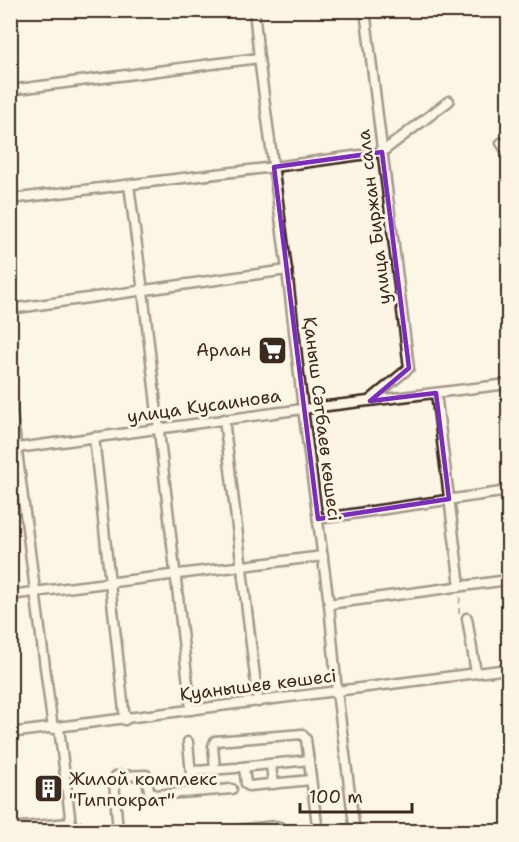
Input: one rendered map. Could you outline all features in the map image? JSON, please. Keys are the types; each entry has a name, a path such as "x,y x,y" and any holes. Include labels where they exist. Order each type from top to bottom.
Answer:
{"street":[{"name":"Қаныш Сәтбаев көшесі","path":"254,10 329,604 337,692 355,831"},
{"name":"улица Биржан сала","path":"365,10 409,368 370,401"},
{"path":"10,90 259,58"},
{"path":"10,199 382,152 449,101"},
{"path":"501,143 508,153"},
{"path":"129,185 191,710"},
{"path":"10,309 287,270"},
{"name":"улица Кусаинова","path":"14,448 508,384"},
{"path":"436,393 460,586"},
{"path":"10,397 14,448 71,827 10,828"},
{"path":"224,419 258,702"},
{"path":"94,437 125,720"},
{"path":"318,519 508,491"},
{"path":"10,595 322,556"},
{"path":"329,604 508,580"},
{"path":"467,618 476,673"},
{"name":"Қуанышев көшесі","path":"10,733 56,729 508,669"},
{"path":"215,769 213,746 215,741 302,734 306,739 318,831"},
{"path":"188,742 193,792"},
{"path":"191,775 195,771 309,760"},
{"path":"271,764 273,784"},
{"path":"241,767 247,786 311,780"},
{"path":"118,831 114,781 116,776 146,775 149,790 154,795 232,789"},
{"path":"218,831 275,826 280,827 282,831"}],"path":[{"path":"460,586 459,616 467,618"},
{"path":"71,827 79,821 101,831"}],"highlighted area":[{"path":"382,152 409,368 370,401 436,393 449,499 318,519 274,167"}],"place":[{"name":"Арлан","path":"272,350"},
{"name":"Жилой комплекс \"Гиппократ\"","path":"48,789"}]}
